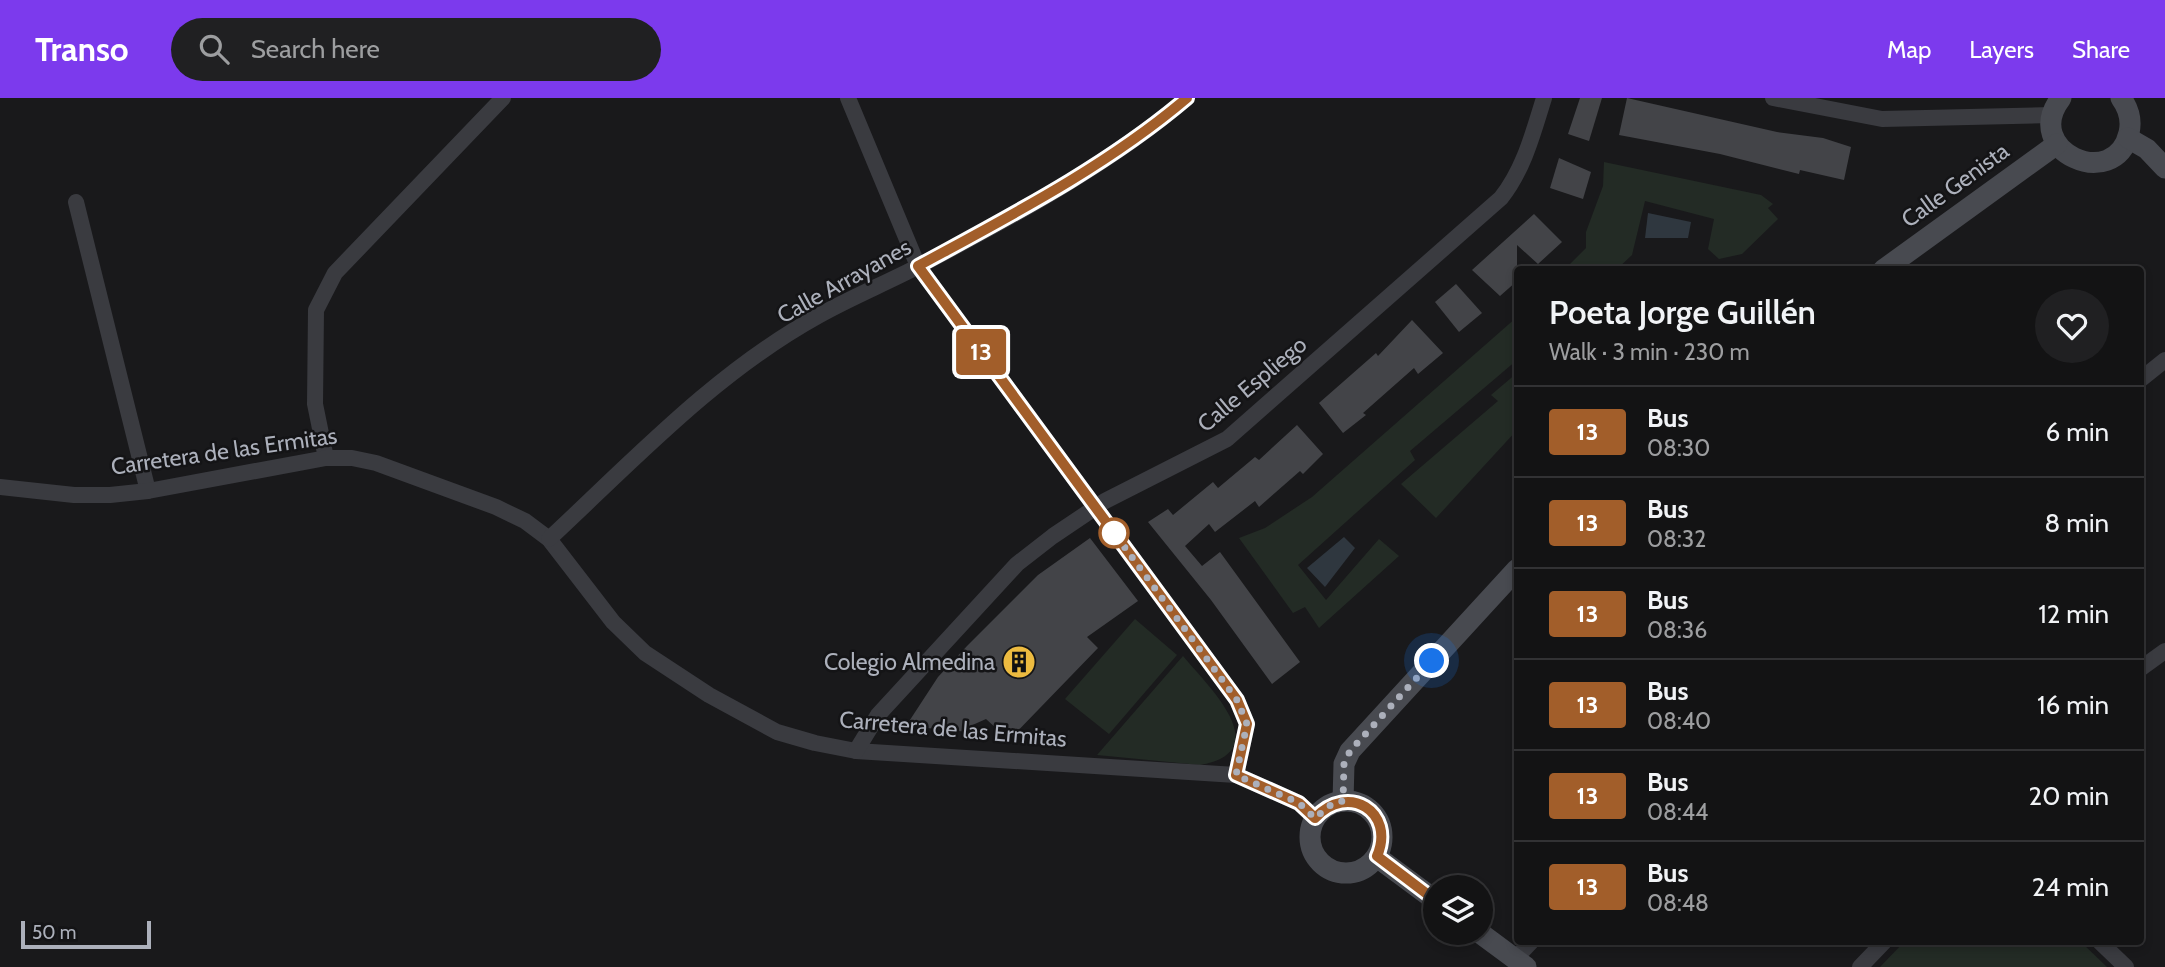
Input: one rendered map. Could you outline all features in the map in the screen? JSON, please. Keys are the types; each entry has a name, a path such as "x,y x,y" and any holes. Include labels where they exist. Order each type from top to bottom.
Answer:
{"street":[{"path":"326,458 316,404 316,310 335,273 503,98"},
{"path":"848,98 918,266 1237,700 1247,724 1236,775"},
{"name":"Calle Arrayanes","path":"549,540 709,388 816,317 918,266 1075,178 1167,115 1187,98"},
{"name":"Calle Espliego","path":"856,751 878,715 1017,564 1095,507 1227,439 1501,198 1513,183 1522,164 1544,98"},
{"path":"1773,98 1882,119 2057,106 2052,124 2057,144 2076,160 2088,163 2112,157 2128,138 2129,100"},
{"path":"2128,138 2147,149 2165,168"},
{"name":"Calle Genista","path":"1889,266 2057,144"},
{"path":"76,202 148,491"},
{"path":"2144,377 2165,360"},
{"name":"Carretera de las Ermitas","path":"0,487 74,495 148,491 326,458 352,458 400,472 496,507 525,522 549,540 614,622 645,653 709,695 777,732 856,751 1236,775 1299,803 1315,818"},
{"path":"1343,801 1344,764 1350,751 1514,572"},
{"path":"2144,666 2165,651"},
{"path":"1343,801 1365,806 1374,814 1382,835 1377,856 1369,865 1348,873 1326,868 1312,850 1310,839 1315,818 1332,804 1343,801"},
{"path":"1377,856 1423,891"},
{"path":"1493,943 1520,963 1529,945"},
{"path":"1860,967 1881,945"},
{"path":"2104,945 2126,967"}],"shaded area":[{"path":"1604,162 1761,195 1773,204 1768,208 1778,219 1742,254 1719,259 1708,249 1714,219 1645,201 1632,255 1620,266 1568,266 1586,248 1586,232 1603,186"},
{"path":"1648,213 1691,222 1688,238 1645,238"},
{"path":"1514,320 1514,363 1410,451 1415,460 1298,565 1326,600 1379,539 1399,556 1319,628 1305,607 1293,613 1239,538 1265,528 1312,497"},
{"path":"1514,376 1514,433 1436,518 1401,484 1498,401 1491,395"},
{"path":"1344,537 1355,548 1325,587 1307,568"},
{"path":"1135,619 1177,655 1109,734 1065,699"},
{"path":"1183,656 1207,683 1230,716 1235,732 1234,746 1223,757 1200,765 1097,755"},
{"path":"1901,945 2084,945 2107,967 1880,967"}],"building":[{"path":"1580,98 1602,98 1589,141 1568,134"},
{"path":"1627,98 1777,132 1823,138 1851,147 1844,180 1800,170 1799,174 1720,154 1619,135"},
{"path":"1559,158 1591,172 1583,199 1550,188"},
{"path":"1534,214 1562,242 1538,264 1517,245 1514,284 1500,296 1472,270"},
{"path":"1456,284 1482,313 1459,332 1435,302"},
{"path":"1412,320 1443,353 1418,374 1414,368 1363,413 1366,415 1343,433 1319,403 1376,353 1378,356"},
{"path":"1297,425 1323,454 1303,474 1300,471 1259,507 1255,501 1215,532 1209,524 1185,546 1202,566 1220,552 1300,662 1272,684 1211,600 1148,522 1168,509 1173,515 1213,482 1218,488 1255,457 1259,460"},
{"name":"Colegio Almedina","path":"1090,538 1138,601 1087,637 1098,648 1009,740 986,719 968,727 969,732 906,726 938,677 967,646 1038,575"}],"bus line":[{"name":"13","path":"1187,98 1167,115 1075,178 918,266 1237,700 1247,724 1236,775 1299,803 1315,818 1332,804 1343,801 1365,806 1380,823 1381,846 1377,856 1423,891"}],"place":[{"name":"Colegio Almedina","path":"1019,662"}],"route":[{"path":"1114,533 1112,530 1237,700 1247,724 1236,775 1299,803 1315,818 1332,804 1343,801 1344,764 1350,751 1432,661"}]}
